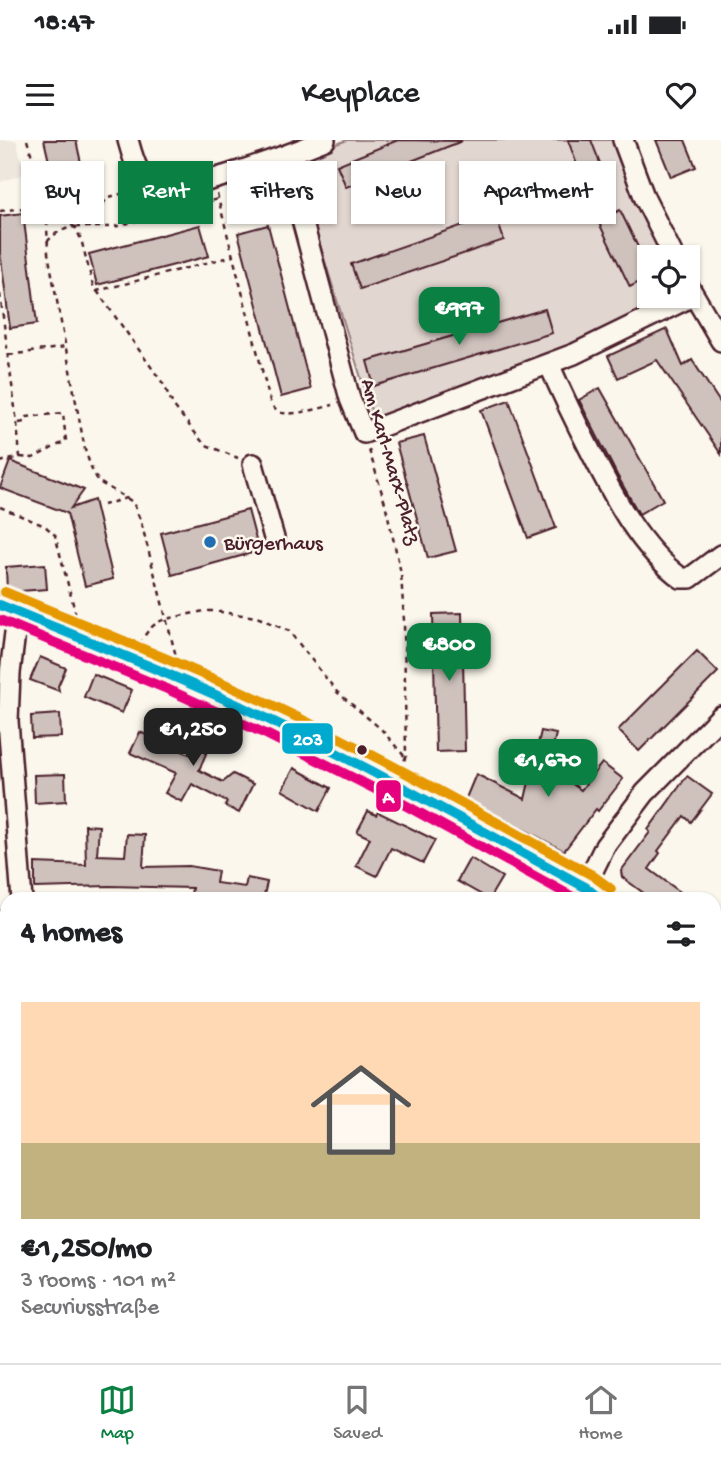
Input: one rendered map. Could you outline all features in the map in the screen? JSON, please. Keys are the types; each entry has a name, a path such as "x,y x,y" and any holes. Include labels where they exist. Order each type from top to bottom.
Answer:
{"street":[{"path":"128,140 133,161"},
{"path":"213,179 325,140"},
{"path":"623,140 645,199 668,245"},
{"name":"Am Karl-Marx-Platz","path":"285,156 350,399 364,433"},
{"path":"700,306 721,341"},
{"path":"364,433 549,364 596,344 659,308"},
{"path":"549,364 616,500 634,528 661,560 681,578 690,578 721,555"},
{"path":"253,464 274,538"},
{"path":"0,605 273,722 393,783 580,892"},
{"path":"21,614 15,633 10,673 8,721 21,892"},
{"path":"582,892 605,846 645,793 721,716"}],"path":[{"path":"27,140 33,161"},
{"path":"213,179 274,409 288,414 327,407 350,399"},
{"path":"104,198 118,195"},
{"path":"75,227 91,216 109,197"},
{"path":"47,242 63,229 114,227 218,199"},
{"path":"0,211 21,208"},
{"path":"47,224 47,242 85,450 99,482 133,502 141,522 182,681"},
{"path":"69,224 75,227 81,239 94,289 164,385 173,405 204,444 253,464"},
{"path":"97,291 233,256"},
{"path":"0,294 20,457"},
{"path":"9,355 66,347"},
{"path":"0,462 20,457 33,458 66,441 63,413 27,417 24,422 17,423"},
{"name":"Am Karl-Marx-Platz","path":"364,433 386,503 401,573 406,757 393,783"},
{"path":"103,505 127,498"},
{"path":"0,507 45,526 55,535 82,639"},
{"path":"134,661 139,645 148,631 161,620 204,611 257,617 289,631 337,692 381,729 406,757"}],"shaded area":[{"path":"0,140 16,140 22,161 21,175 0,182"},
{"path":"347,140 614,140 659,245 637,245 637,308 650,308 568,348 374,420 313,224 337,224 337,161 294,161"}],"building":[{"path":"44,140 76,140 81,161 49,161"},
{"path":"398,140 462,141 412,161 351,161 351,185 346,187 337,165"},
{"path":"568,140 591,140 599,161 576,161"},
{"path":"656,140 685,140 696,167 671,177"},
{"path":"620,210 637,245 637,283 630,287 599,224 616,224 616,212"},
{"path":"21,213 37,324 10,328 0,251 0,216"},
{"path":"466,224 498,224 504,240 360,289 351,264"},
{"path":"200,225 209,256 97,285 89,254"},
{"path":"268,225 311,389 281,397 238,233"},
{"path":"545,309 552,333 374,386 367,361"},
{"path":"667,329 683,366 692,360 721,404 721,454 657,360 618,378 608,356"},
{"path":"600,388 663,500 639,514 579,400"},
{"path":"509,400 556,528 528,538 481,410"},
{"path":"424,436 456,551 428,558 396,443"},
{"path":"10,461 84,490 71,508 94,500 113,579 85,586 67,513 0,488"},
{"name":"Bürgerhaus","path":"248,510 259,551 172,575 161,533"},
{"path":"45,564 47,589 7,592 6,567"},
{"path":"462,613 465,751 436,752 433,614"},
{"path":"697,651 718,672 639,751 618,730"},
{"path":"40,657 66,668 58,686 59,691 30,680"},
{"path":"93,674 132,690 122,713 84,697"},
{"path":"60,714 61,737 32,738 31,716"},
{"path":"205,717 219,723 199,770 223,782 233,774 253,784 239,813 225,806 227,802 192,784 182,802 165,793 176,773 130,753 140,732 189,754"},
{"path":"541,731 556,734 548,766 581,790 602,763 623,779 564,851 466,798 476,774 525,799"},
{"path":"294,768 331,788 319,811 282,790"},
{"path":"65,774 66,801 35,803 34,775"},
{"path":"687,776 712,794 691,822 684,816 658,851 660,853 649,869 680,892 642,892 622,877 621,871 650,832 648,830"},
{"path":"368,811 376,815 378,812 435,840 423,863 391,848 377,876 356,866 370,838 357,832"},
{"path":"85,825 99,826 97,855 125,856 127,834 145,835 143,867 189,866 218,871 216,883 245,887 247,878 267,882 265,892 191,892 192,888 109,886 35,888 35,863 86,865"},
{"path":"470,858 502,877 493,892 477,892 457,881"}],"transit line":[{"path":"5,592 143,648 318,727 592,875 611,889"},
{"name":"203","path":"0,605 172,676 274,722 353,761 591,892"},
{"name":"A","path":"0,620 167,689 268,735 385,794 563,892"}],"place":[{"name":"Bürgerhaus","path":"210,542"}]}
